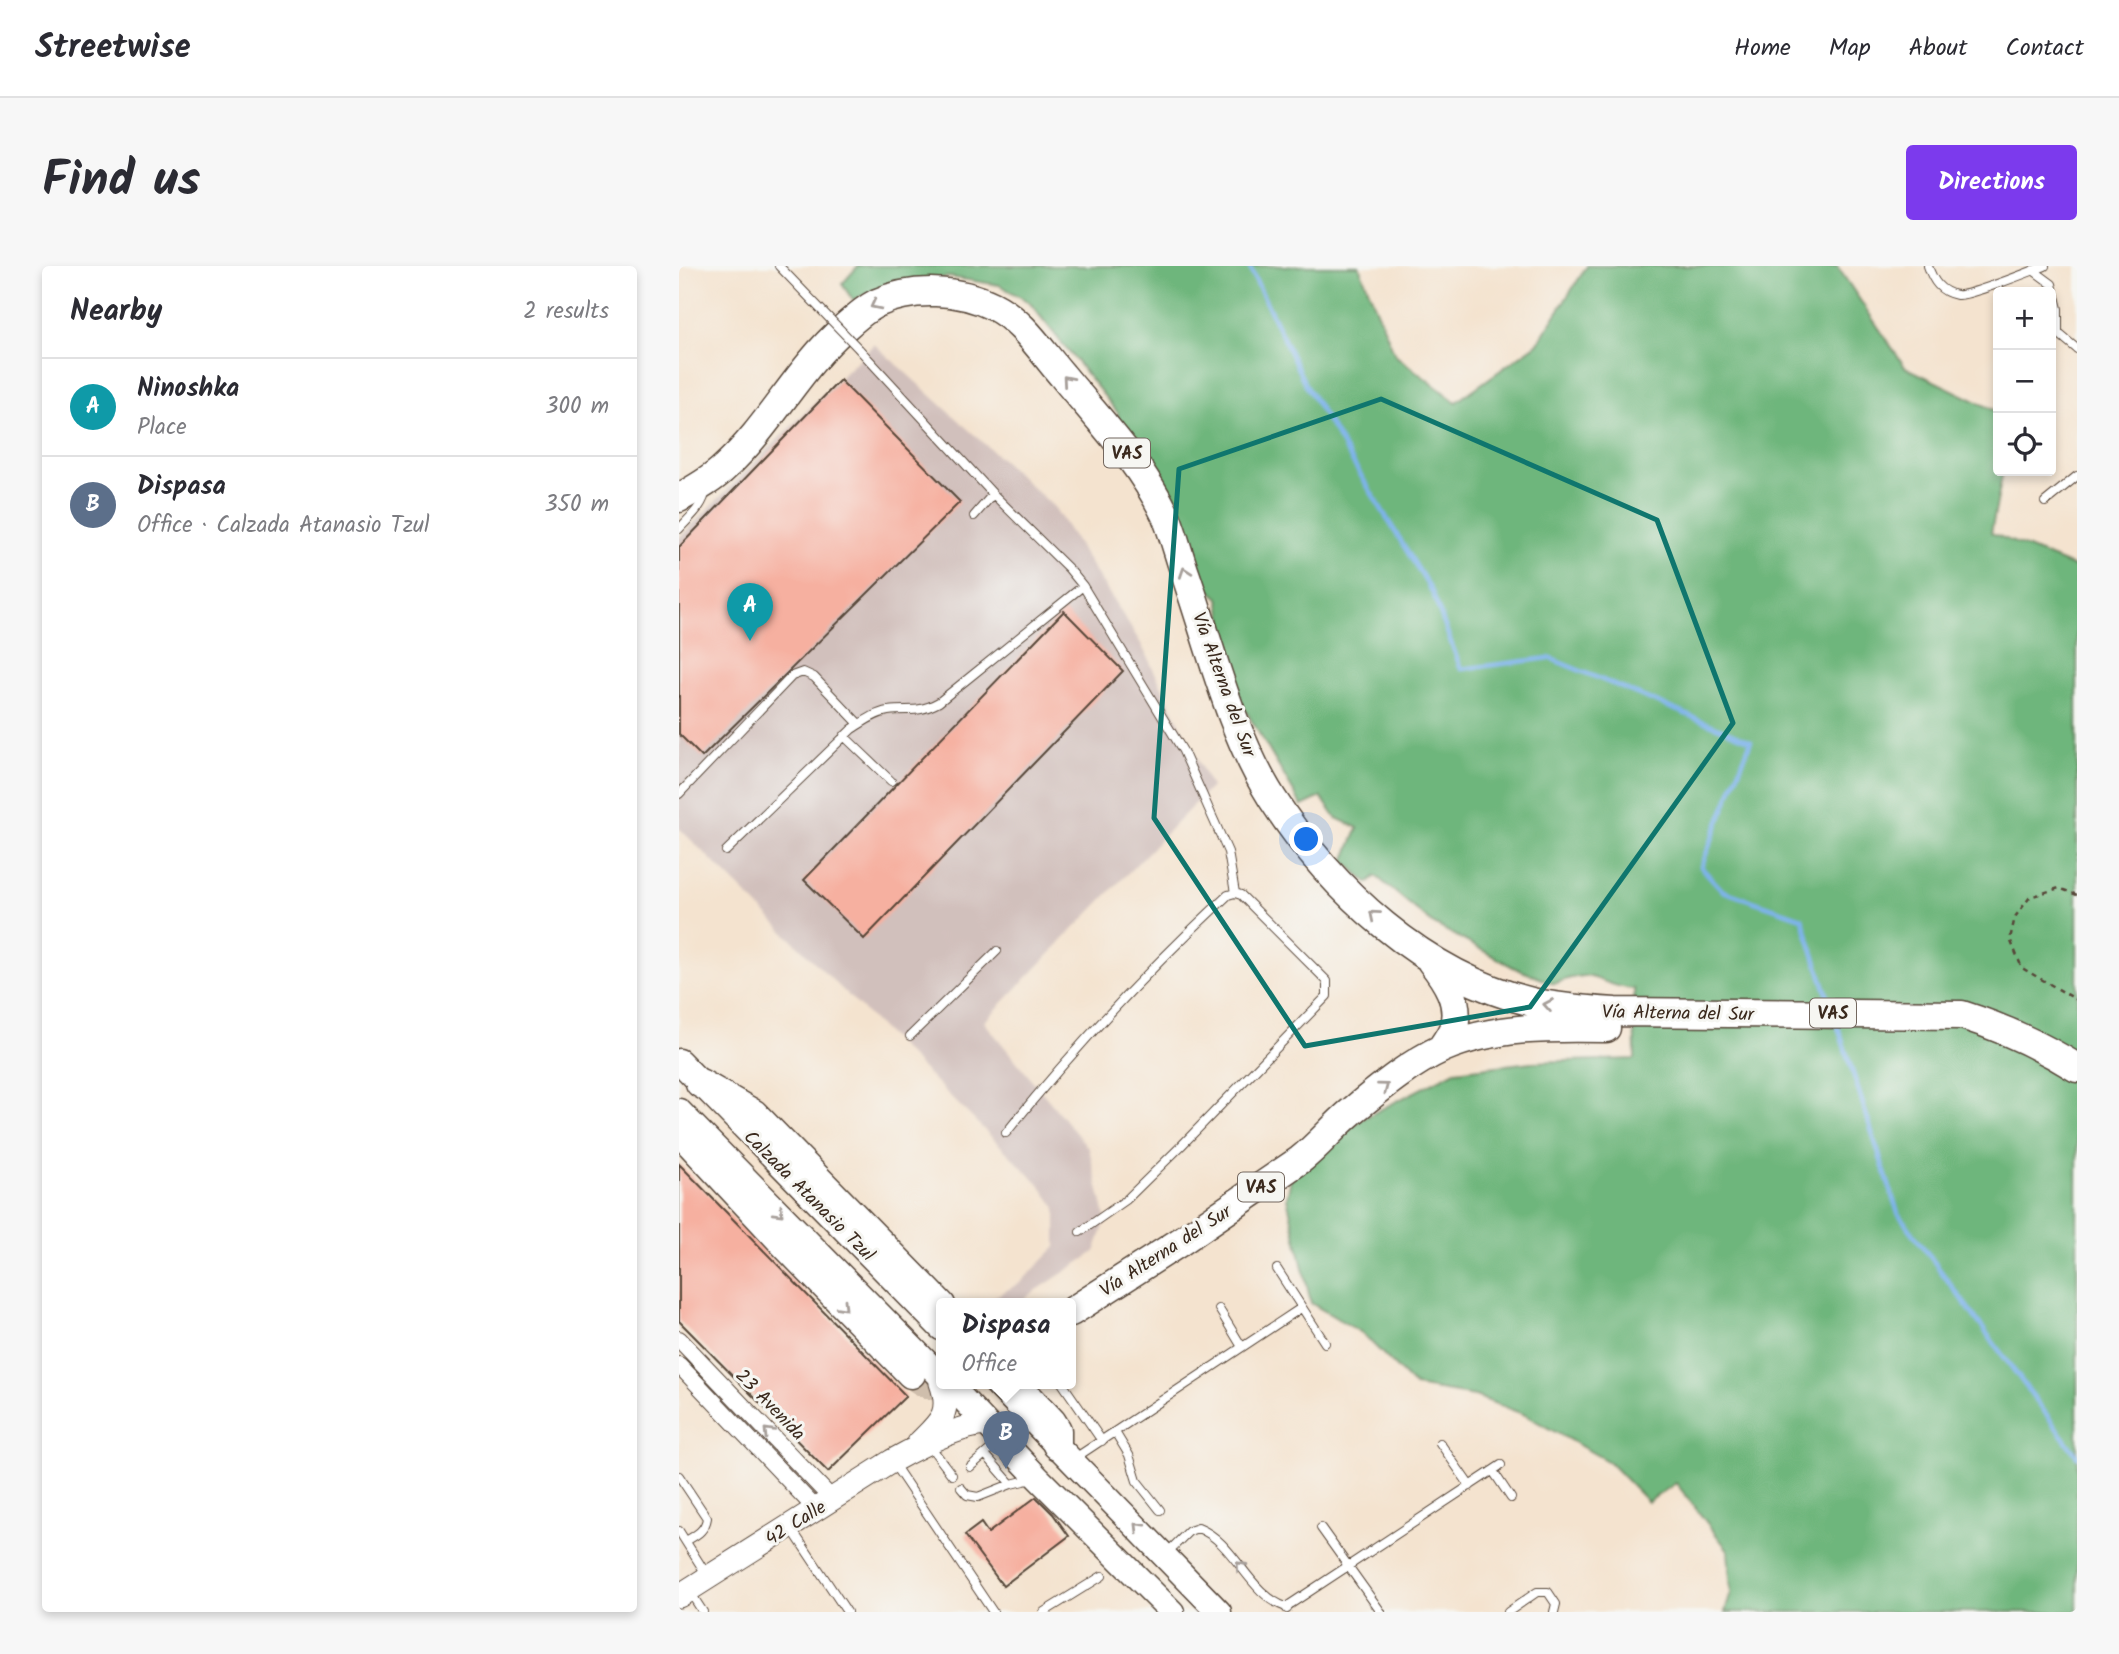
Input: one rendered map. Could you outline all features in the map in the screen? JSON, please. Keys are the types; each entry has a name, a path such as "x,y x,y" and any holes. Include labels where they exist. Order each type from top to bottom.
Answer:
{"highway":[{"name":"Vía Alterna del Sur","path":"679,498 726,467 826,344 859,314 876,303 911,294 959,293 1003,312 1025,330 1099,417 1143,478 1166,517 1233,716 1270,795 1294,830 1340,884 1374,916 1428,957 1482,985 1531,1002 1574,1009 1617,1021 1940,1029 1971,1034 2005,1047 2077,1087"},
{"path":"1428,957 1455,1003 1453,1028 1441,1049"},
{"name":"Vía Alterna del Sur","path":"1076,1309 1300,1160 1318,1146 1348,1114 1408,1069 1441,1049 1492,1033 1617,1021 1962,1014 2044,1048 2077,1068"},
{"path":"700,1083 754,1114 936,1300"},
{"path":"1065,1298 1171,1232 1325,1125 1348,1114"},
{"path":"679,1131 788,1248 936,1378"},
{"path":"1021,1389 1052,1422 1065,1453"}],"main road":[{"name":"Calzada Atanasio Tzul","path":"679,1061 936,1323"},
{"name":"Calzada Atanasio Tzul","path":"679,1111 936,1378"},
{"name":"Calzada Atanasio Tzul","path":"946,1389 991,1439 1038,1478 1172,1612"},
{"path":"1002,1389 1219,1612"}],"street":[{"name":"23 Avenida","path":"679,1339 789,1454 824,1504"},
{"name":"23 Avenida","path":"679,1365 775,1465 824,1504"},
{"path":"694,1381 708,1369"},
{"name":"42 Calle","path":"920,1447 945,1411 946,1397 942,1389"},
{"path":"735,1423 749,1412"},
{"name":"42 Calle","path":"684,1593 892,1461 971,1425 991,1439"},
{"path":"775,1465 789,1454"}],"lane":[{"path":"779,266 1083,586 1183,751 1228,852 1235,892"},
{"path":"1929,266 1932,278 1942,290 1960,296 2045,266"},
{"path":"2033,270 2052,284 2058,309 2058,333 2077,349"},
{"path":"2045,502 2077,476"},
{"path":"679,529 705,498 705,483"},
{"path":"974,516 993,494"},
{"path":"726,851 859,724 887,711 918,711 939,702 1083,586"},
{"path":"679,794 792,676 803,671 814,677 859,724"},
{"path":"844,736 891,781"},
{"path":"1006,1133 1061,1064 1174,946 1228,895 1235,892 1241,895 1327,981 1327,996 1181,1146 1126,1200 1080,1232"},
{"path":"910,1036 997,951"},
{"path":"1277,1269 1325,1343"},
{"path":"1065,1453 1102,1441 1300,1308"},
{"path":"1219,1309 1243,1347"},
{"path":"1066,1389 1102,1441"},
{"path":"1115,1432 1129,1455 1137,1481 1160,1510"},
{"path":"970,1467 991,1439 1011,1484"},
{"path":"1440,1443 1470,1486"},
{"path":"920,1447 952,1475"},
{"path":"892,1461 993,1612"},
{"path":"1165,1554 1189,1531 1198,1528 1204,1530 1272,1602 1287,1609 1501,1465"},
{"path":"1493,1471 1511,1498"},
{"path":"679,1476 707,1518 700,1533 685,1541"},
{"path":"961,1488 967,1495 978,1497 1011,1484 1038,1478"},
{"path":"790,1525 847,1612"},
{"path":"1321,1528 1381,1612"},
{"path":"679,1531 708,1577"},
{"path":"1044,1612 1102,1576"},
{"path":"1508,1612 1537,1592 1548,1592 1556,1604 1554,1612"},
{"path":"684,1593 703,1612"}],"path":[{"path":"2077,895 2059,888 2030,897 2015,917 2010,939 2022,968 2077,1000"}],"highlighted area":[{"path":"1381,399 1657,520 1733,723 1530,1007 1305,1046 1154,818 1179,469"}],"shaded area":[{"path":"874,344 1054,507 1140,642 1211,787 984,1022 1089,1149 1106,1220 1095,1252 1025,1298 992,1298 1020,1283 1056,1247 1056,1208 1039,1184 679,828 679,538"}],"green space":[{"path":"858,266 1359,266 1395,355 1456,402 1537,344 1587,266 1837,266 1905,367 1993,410 1993,476 2002,476 1991,533 2077,568 2077,1612 1725,1612 1731,1593 1728,1550 1676,1483 1648,1502 1609,1462 1523,1414 1475,1396 1415,1386 1362,1333 1311,1303 1287,1198 1292,1173 1362,1119 1455,1071 1531,1062 1635,1059 1634,989 1588,976 1554,984 1515,968 1432,923 1376,876 1368,883 1344,861 1358,828 1336,818 1321,797 1302,806 1237,696 1219,598 1204,585 1171,501 1118,422 1118,413 1029,302 999,285 949,277 893,283 853,300 842,284"}],"building":[{"path":"840,380 960,502 702,757 679,734 679,547"},
{"path":"1064,611 1123,671 864,939 804,880"},
{"path":"679,1164 906,1396 828,1472 679,1321"},
{"path":"1036,1497 1069,1536 1003,1586 965,1535 981,1523 988,1533"}],"waterway":[{"path":"1249,266 1305,384 1432,592 1461,669 1549,658 1751,741 1701,867 1723,891 1802,918 1831,1006"},
{"path":"1837,1024 1898,1213 2077,1456"}],"tunnel":[{"path":"911,1374 922,1382 936,1386"}],"place":[{"name":"Ninoshka","path":"750,641"},
{"name":"Dispasa","path":"1006,1469"}]}
